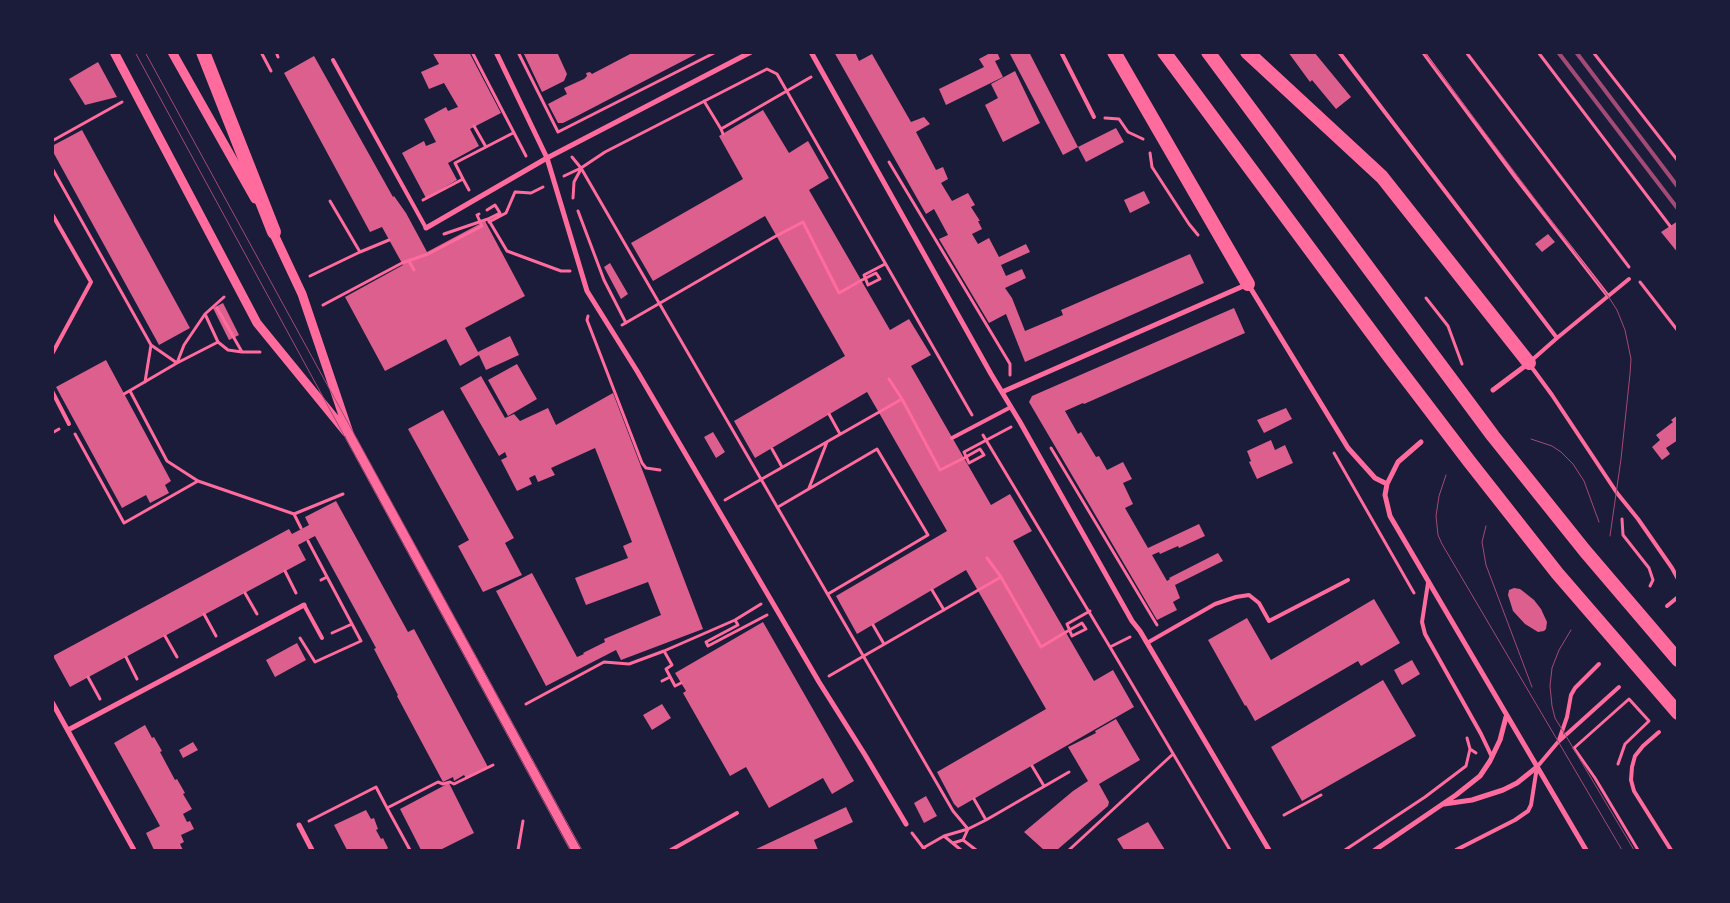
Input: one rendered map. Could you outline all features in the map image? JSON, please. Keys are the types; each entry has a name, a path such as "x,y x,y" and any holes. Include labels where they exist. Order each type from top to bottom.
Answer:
{"highway":[{"path":"204,52 274,232"},
{"path":"1114,52 1248,284"},
{"path":"1164,52 1469,461 1557,573 1678,713"},
{"path":"1208,52 1493,436 1585,551 1678,660"},
{"path":"1247,52 1382,178 1528,363"}],"street":[{"path":"114,52 257,323 350,436"},
{"path":"172,52 274,232 302,294 350,436 576,850"},
{"path":"496,52 547,158 590,296 637,372 819,682 906,824"},
{"path":"426,228 547,158 751,52"},
{"path":"811,52 1132,621 1140,631 1269,850"},
{"path":"1002,392 1248,284 1348,448 1375,478 1387,484"},
{"path":"1493,390 1528,363"},
{"path":"1421,442 1398,462 1387,484 1386,495 1390,516 1586,850"},
{"path":"68,730 304,605"},
{"path":"52,702 132,850"},
{"path":"1375,850 1442,805 1480,776 1500,740 1506,715"},
{"path":"1442,805 1472,800 1504,790 1518,783 1537,767"},
{"path":"299,825 312,850"}],"lane":[{"path":"1061,52 1094,117"},
{"path":"1339,52 1557,338"},
{"path":"1423,52 1516,178 1608,296"},
{"path":"333,60 426,228"},
{"path":"52,214 91,282 52,354"},
{"path":"1629,278 1528,363 1552,395 1616,493 1630,509 1678,579"},
{"path":"52,391 69,424"},
{"path":"952,438 1011,407"},
{"path":"1147,643 1215,604 1236,597 1249,595 1259,603 1269,621 1348,580"},
{"path":"1428,583 1422,622 1425,634 1482,734 1492,757"},
{"path":"1668,606 1678,597"},
{"path":"304,605 322,638"},
{"path":"1558,742 1567,717 1571,695 1575,688 1599,664"},
{"path":"1456,850 1528,811 1531,804 1537,767 1558,742 1619,687"},
{"path":"1659,732 1635,756 1631,780 1634,791 1671,850"},
{"path":"671,850 737,813"}],"path":[{"path":"261,52 271,71"},
{"path":"276,52 278,57"},
{"path":"472,52 526,157"},
{"path":"518,52 558,132 716,52"},
{"path":"1466,52 1630,268"},
{"path":"1538,52 1670,226"},
{"path":"1593,52 1678,161"},
{"path":"507,196 515,192 531,193 554,180 582,168 605,152 767,69 777,74 986,440 1090,611 1172,754 1230,850"},
{"path":"720,129 822,72"},
{"path":"704,101 723,134"},
{"path":"52,141 122,102"},
{"path":"1094,117 1119,119 1128,132 1142,137 1151,155 1152,167 1189,224 1202,239"},
{"path":"474,126 486,147"},
{"path":"474,200 455,163 513,133"},
{"path":"886,157 1010,364 1010,376 1013,381"},
{"path":"52,168 151,345 177,363"},
{"path":"582,168 574,182 573,197 604,280 626,323 803,222 839,293 862,280 876,273 880,279 868,285 864,275 885,264"},
{"path":"582,168 953,811 968,829"},
{"path":"421,201 464,180"},
{"path":"444,229 439,234 489,221 506,212 515,192"},
{"path":"476,214 499,200"},
{"path":"330,202 360,252"},
{"path":"476,214 495,205 500,213 489,221"},
{"path":"323,305 402,263 428,254 482,226 476,214"},
{"path":"489,221 508,251 561,271 581,272"},
{"path":"310,276 389,240"},
{"path":"409,261 414,270"},
{"path":"1636,276 1678,331"},
{"path":"590,296 587,320 642,463 646,468 660,470"},
{"path":"177,363 184,345 205,314 224,297"},
{"path":"1426,298 1448,326 1464,368"},
{"path":"218,308 242,352"},
{"path":"205,314 218,342 228,350 260,352"},
{"path":"124,394 218,342"},
{"path":"145,382 151,345"},
{"path":"889,379 902,399 940,470 964,458 980,449 984,455 969,463 964,452 986,440"},
{"path":"130,391 167,461 198,481 294,514 343,494"},
{"path":"716,506 902,399"},
{"path":"829,414 840,434"},
{"path":"69,424 124,523 198,481"},
{"path":"1046,439 1162,635"},
{"path":"809,488 828,441"},
{"path":"1329,445 1424,609"},
{"path":"772,449 782,467"},
{"path":"778,507 876,450 928,535 828,594"},
{"path":"1630,509 1622,519 1623,535 1650,568 1653,580 1650,586"},
{"path":"294,514 301,528"},
{"path":"300,638 315,662 361,641 308,541"},
{"path":"988,558 1041,647 1066,632 1082,623 1086,629 1072,636 1067,624 1090,611"},
{"path":"285,571 296,593"},
{"path":"321,580 326,577"},
{"path":"819,682 1001,577"},
{"path":"932,590 944,610"},
{"path":"245,593 257,614"},
{"path":"526,704 604,662 629,664 735,620 760,605"},
{"path":"735,620 738,625 706,642 708,646 777,610"},
{"path":"204,614 216,636"},
{"path":"322,638 352,624"},
{"path":"873,625 884,644"},
{"path":"1110,647 1140,631"},
{"path":"165,636 177,657"},
{"path":"664,651 672,665 666,669 670,677 675,686 681,683"},
{"path":"126,657 137,679"},
{"path":"88,677 100,699"},
{"path":"662,681 670,677"},
{"path":"1069,850 1172,754"},
{"path":"386,808 438,782 454,784 493,765"},
{"path":"1032,766 1044,786"},
{"path":"906,824 924,849 944,836 968,829 986,820 1069,772"},
{"path":"299,825 376,787 410,850"},
{"path":"1284,815 1321,795"},
{"path":"974,799 986,820"},
{"path":"518,850 522,821"},
{"path":"953,843 963,840 968,829"},
{"path":"944,836 961,850"},
{"path":"963,840 976,850"}],"building":[{"path":"432,52 469,52 501,113 470,129 479,146 448,163 457,180 426,198 402,153 424,141 426,146 436,142 424,119 446,107 448,111 458,107 444,83 429,89 421,72 439,64"},
{"path":"523,52 557,52 567,74 564,81 542,92"},
{"path":"634,52 700,52 563,123 558,123 548,104 567,94 564,88 584,79 587,76 586,73 590,72 592,74"},
{"path":"834,52 855,52 859,61 872,54 911,122 924,117 930,124 916,132 936,170 943,167 948,179 941,183 952,201 968,193 975,205 971,207 980,221 978,221 982,229 972,234 978,244 989,238 999,257 1026,244 1030,252 1001,265 1006,276 1022,269 1026,278 1005,288 1012,298 1025,331 1063,315 1061,310 1190,254 1204,283 1025,362 1006,314 989,323 939,239 948,235 934,209 926,214"},
{"path":"992,52 997,52 1000,59 995,61 1003,77 946,105 939,89 984,67 979,59"},
{"path":"1013,52 1029,52 1078,147 1063,155 1010,54"},
{"path":"1288,52 1314,52 1351,97 1336,109 1312,80 1310,82"},
{"path":"314,56 393,197 406,213 427,252 485,221 525,296 465,328 478,352 510,336 519,355 486,370 479,355 460,366 446,339 385,371 345,297 403,265 382,227 370,232 284,73"},
{"path":"98,62 117,97 85,105 69,79"},
{"path":"1015,71 1040,123 1003,142 985,105 998,98 991,84"},
{"path":"763,110 789,153 808,141 829,178 809,190 890,330 909,319 931,355 911,366 991,505 1010,494 1032,531 1013,541 1094,681 1113,670 1134,707 958,808 937,772 1046,709 966,570 857,634 836,596 947,531 867,392 755,458 734,421 845,356 765,216 653,281 631,243 743,179 719,136"},
{"path":"1116,128 1124,142 1086,162 1078,147"},
{"path":"82,130 190,328 159,345 52,150 52,146"},
{"path":"1144,191 1150,203 1130,213 1124,200"},
{"path":"1678,221 1678,253 1661,232"},
{"path":"1548,234 1555,242 1542,252 1535,244"},
{"path":"610,263 628,294 621,299 604,267"},
{"path":"223,303 239,335 229,340 213,308"},
{"path":"1234,308 1245,333 1065,411 1078,434 1081,432 1096,457 1099,456 1107,470 1123,462 1132,479 1123,483 1133,504 1125,508 1148,548 1199,524 1205,536 1179,548 1178,546 1160,554 1159,552 1152,555 1167,581 1169,578 1218,553 1223,561 1175,585 1180,598 1173,602 1177,610 1157,620 1029,402 1032,396"},
{"path":"106,360 171,481 165,485 169,493 150,503 146,495 122,508 56,387"},
{"path":"517,364 537,399 508,416 488,380"},
{"path":"481,376 505,418 514,414 520,421 548,408 556,425 613,393 703,629 621,660 616,650 546,686 496,591 532,573 577,657 605,642 604,639 661,615 648,582 586,605 575,578 628,558 623,546 632,542 595,448 551,468 555,475 538,482 535,475 529,478 532,484 517,491 501,460 507,457 505,452 499,456 460,388"},
{"path":"1286,408 1292,419 1264,433 1257,420"},
{"path":"443,410 514,538 505,543 522,575 483,592 458,546 469,540 408,429"},
{"path":"1678,415 1678,440 1666,448 1670,454 1662,460 1652,447 1660,440 1656,435 1673,422 1671,420"},
{"path":"713,432 725,452 716,458 704,437"},
{"path":"1271,440 1275,450 1285,445 1293,463 1257,479 1249,462 1251,461 1247,451"},
{"path":"336,501 408,632 414,629 488,767 466,778 464,775 454,781 453,777 443,782 397,696 374,649 376,648 315,536 298,545 306,560 70,687 53,656 289,529 292,534 309,525 305,517"},
{"path":"1514,588 1524,592 1541,609 1547,622 1544,631 1538,632 1525,624 1513,611 1508,595 1509,590"},
{"path":"1374,599 1400,643 1361,666 1358,661 1255,721 1208,640 1247,618 1271,660"},
{"path":"763,622 854,781 832,794 823,778 769,808 746,767 730,776 683,693 686,691 675,673"},
{"path":"297,643 306,660 275,677 266,660"},
{"path":"1412,660 1420,674 1402,685 1394,670"},
{"path":"1383,680 1416,736 1302,801 1271,747"},
{"path":"662,704 671,718 652,730 643,715"},
{"path":"1116,719 1140,760 1099,784 1109,802 1108,806 1057,850 1044,850 1024,832 1073,791 1088,781 1068,747 1096,733 1095,731"},
{"path":"145,725 162,751 160,752 175,780 177,779 185,793 183,794 192,809 183,814 187,822 190,821 194,829 181,835 184,842 180,844 183,850 154,850 146,833 160,826 114,743"},
{"path":"193,742 198,750 183,758 179,750"},
{"path":"449,783 474,833 440,850 421,850 400,809"},
{"path":"926,796 937,816 924,823 914,803"},
{"path":"846,807 853,822 814,840 818,850 754,850"},
{"path":"366,810 371,819 374,818 378,829 376,830 388,848 386,850 347,850 334,825"},
{"path":"1148,822 1165,850 1124,850 1117,839"}],"tram line":[{"path":"135,52 570,850"},
{"path":"145,52 582,850"},
{"path":"1424,52 1608,296 1617,310 1625,330 1631,359 1630,374 1610,536"},
{"path":"1531,439 1552,446 1573,464 1584,481 1599,522"},
{"path":"1446,475 1439,496 1436,516 1438,535 1442,544 1622,850"},
{"path":"1486,526 1482,542 1486,565 1532,687"},
{"path":"1571,630 1559,650 1552,668 1550,686 1555,718 1634,850"}],"railway":[{"path":"1558,52 1678,209"},
{"path":"1576,52 1678,187"}]}
